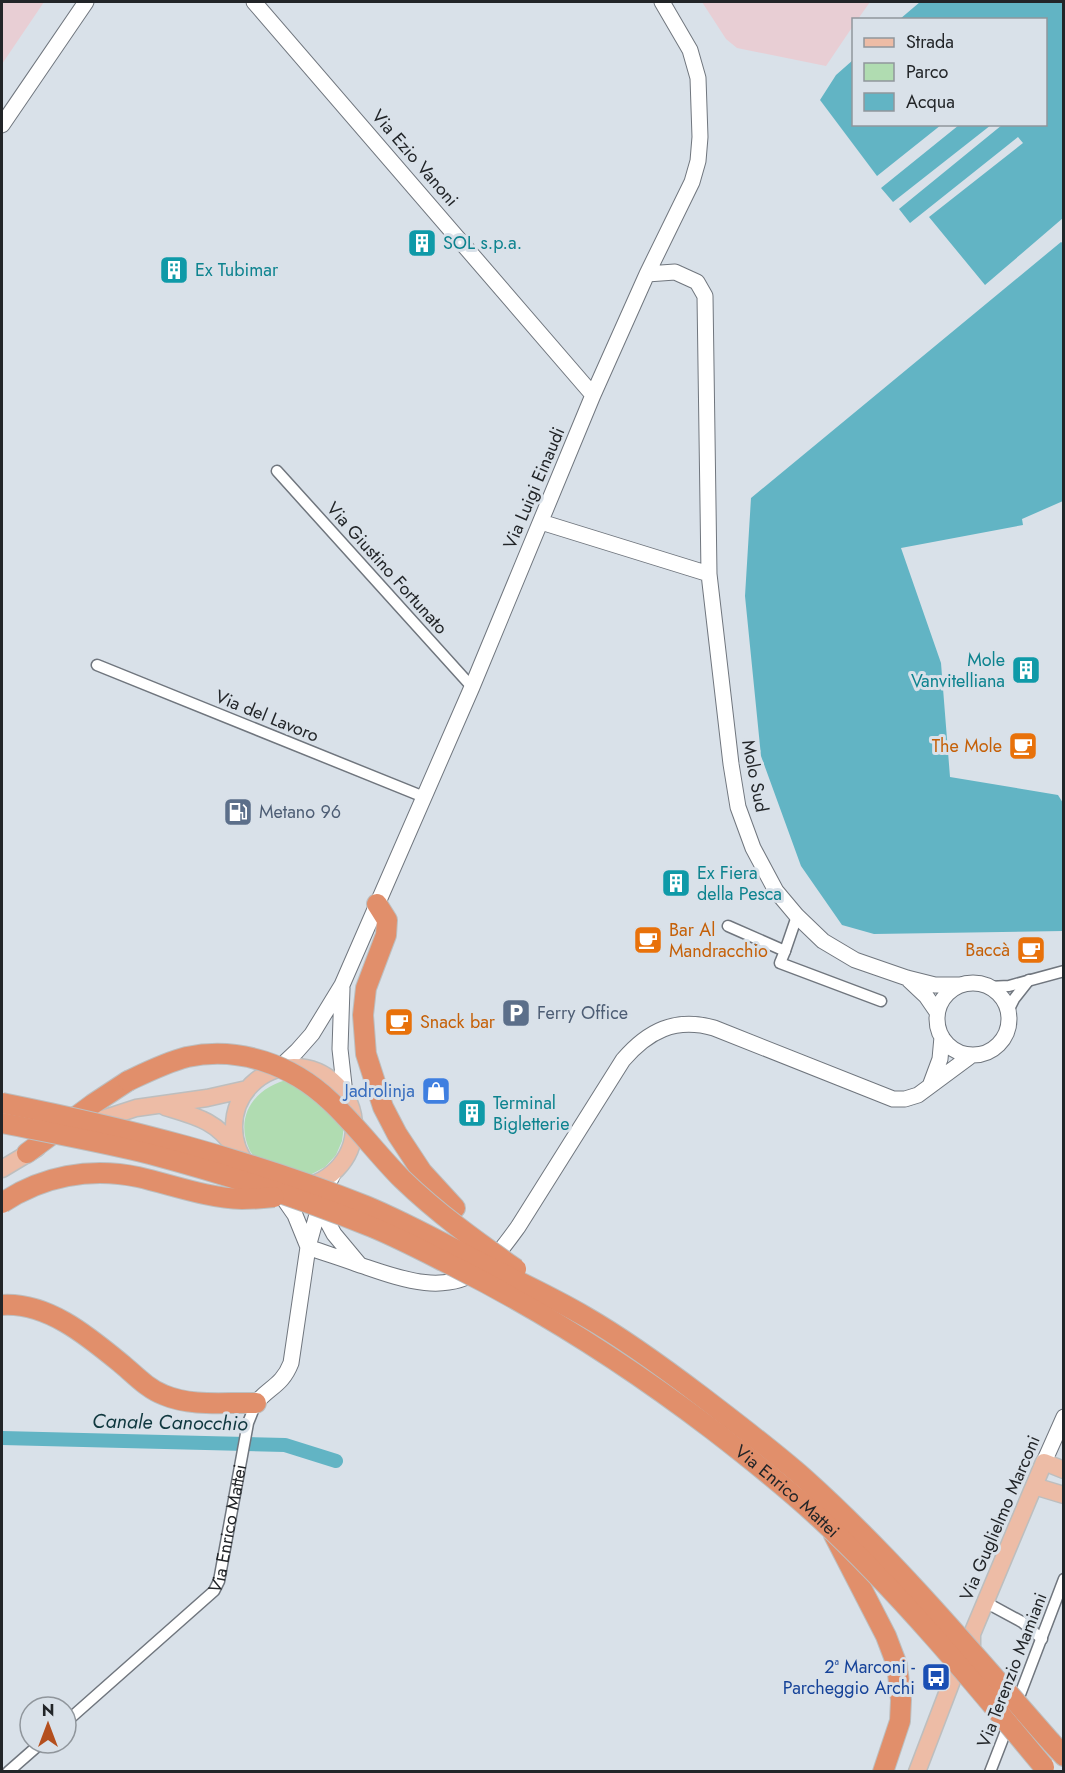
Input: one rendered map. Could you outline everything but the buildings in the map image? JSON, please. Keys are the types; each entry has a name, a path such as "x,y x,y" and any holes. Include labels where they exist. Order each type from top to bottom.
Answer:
{"highway":[{"path":"377,904 387,920 386,935 366,988 363,1015 366,1054 376,1088 390,1121 407,1151 429,1180 469,1222 586,1317"},
{"path":"27,1153 128,1081 174,1061 208,1054 249,1057 274,1064 331,1102 402,1179 450,1222 586,1317"},
{"name":"Via Enrico Mattei","path":"2,1103 169,1141 254,1166 317,1188 409,1225 586,1317 677,1378 767,1447 818,1491 873,1545 949,1626 1064,1756"},
{"name":"Via Enrico Mattei","path":"2,1123 158,1156 281,1191 405,1242 485,1282 554,1321 679,1404 757,1464 832,1530 942,1645 1047,1772"},
{"path":"2,1203 42,1182 87,1173 135,1177 230,1198 242,1199 281,1191"},
{"path":"2,1305 33,1308 55,1318 91,1340 163,1395 192,1401 256,1403"},
{"path":"832,1530 886,1636 897,1665 901,1688 900,1720 883,1772"}],"main road":[{"path":"243,1161 235,1144 233,1124 237,1105 247,1089 261,1076 279,1068 298,1067 316,1071 332,1080 345,1094"},
{"path":"2,1169 64,1134 100,1119 155,1104 207,1098 247,1089"},
{"name":"Via Enrico Mattei","path":"155,1104 213,1125 227,1136 256,1176 281,1191 315,1185 333,1174 345,1161 352,1145 355,1127 352,1110 345,1094"},
{"path":"1044,1462 1064,1470"},
{"name":"Via Guglielmo Marconi","path":"917,1772 956,1670 966,1660 972,1645 972,1634 1044,1462"},
{"path":"1034,1486 1064,1495"}],"street":[{"path":"2,125 86,2"},
{"name":"Via Ezio Vanoni","path":"254,2 593,395"},
{"name":"Via Luigi Einaudi","path":"279,1068 309,1039 342,985 472,687 593,395 647,274 692,182 698,161 700,137 698,78 690,50 662,2"},
{"name":"Molo Sud","path":"647,274 675,272 697,282 705,296 709,573 724,711 738,807 753,848 776,891 796,916 823,941 855,960 907,978 936,985 969,983 988,987 1010,986 1064,970"},
{"name":"Via Giustino Fortunato","path":"277,471 472,687"},
{"path":"541,522 709,573"},
{"name":"Via del Lavoro","path":"97,665 424,797"},
{"path":"796,916 780,963 880,1001"},
{"path":"728,926 785,951"},
{"name":"Molo Sud","path":"907,978 926,996 937,1012 942,1037"},
{"path":"1008,1011 1029,980"},
{"name":"Via Luigi Einaudi","path":"342,985 340,1040 345,1094"},
{"path":"937,1012 942,1000 960,985"},
{"path":"942,1037 949,1046 960,1053 972,1055 982,1054 1000,1042 1006,1033 1008,1011 1004,1001 988,987"},
{"path":"308,1247 398,1278 431,1283 456,1281 470,1276 483,1268 498,1253 518,1227 623,1060 648,1036 675,1025 702,1025 714,1028 889,1098 911,1098 972,1055"},
{"path":"930,1086 940,1059 942,1037"},
{"name":"Via Enrico Mattei","path":"78,1711 214,1591 219,1581 248,1423 256,1403 283,1379 291,1364 308,1247 319,1206 333,1174"},
{"name":"Via Enrico Mattei","path":"281,1191 295,1215 308,1247"},
{"path":"319,1206 334,1234 359,1264"},
{"name":"Via Guglielmo Marconi","path":"1044,1462 1064,1417"},
{"name":"Via Terenzio Mamiani","path":"990,1772 1064,1579"},
{"path":"985,1602 1022,1622 1042,1639"},
{"path":"8,1772 27,1755"}],"shaded area":[{"path":"2,2 44,2 2,64"},
{"path":"702,2 870,2 859,18 852,18 852,27 826,66 737,48 726,39"}],"green space":[{"path":"291,1079 344,1126 342,1141 336,1155 325,1167 310,1175 261,1166 250,1151 245,1138 246,1114 258,1095 267,1088"}],"water":[{"path":"920,2 1063,2 1063,218 985,285 929,217 1023,143 1018,137 910,223 899,209 1001,126 1047,126 1047,18 901,18"},
{"path":"852,61 852,126 940,126 877,176 820,100 836,75"},
{"path":"958,126 990,126 893,202 881,188"},
{"path":"1061,242 1064,244 1063,501 1022,519 1023,525 901,548 941,663 950,777 1058,795 1063,803 1063,931 874,934 842,925 801,866 761,756 745,596 751,498"}],"waterway":[{"name":"Canale Canocchio","path":"2,1438 285,1445 336,1461"}],"place":[{"name":"SOL s.p.a.","path":"422,243"},
{"name":"Ex Tubimar","path":"174,270"},
{"name":"Mole Vanvitelliana","path":"1026,670"},
{"name":"The Mole","path":"1023,746"},
{"name":"Metano 96","path":"238,812"},
{"name":"Ex Fiera della Pesca","path":"676,883"},
{"name":"Bar Al Mandracchio","path":"648,940"},
{"name":"Baccà","path":"1031,950"},
{"name":"Ferry Office","path":"516,1013"},
{"name":"Snack bar","path":"399,1022"},
{"name":"Jadrolinja","path":"436,1091"},
{"name":"Terminal Bigletterie","path":"472,1113"},
{"name":"2ª Marconi - Parcheggio Archi","path":"936,1677"}]}
